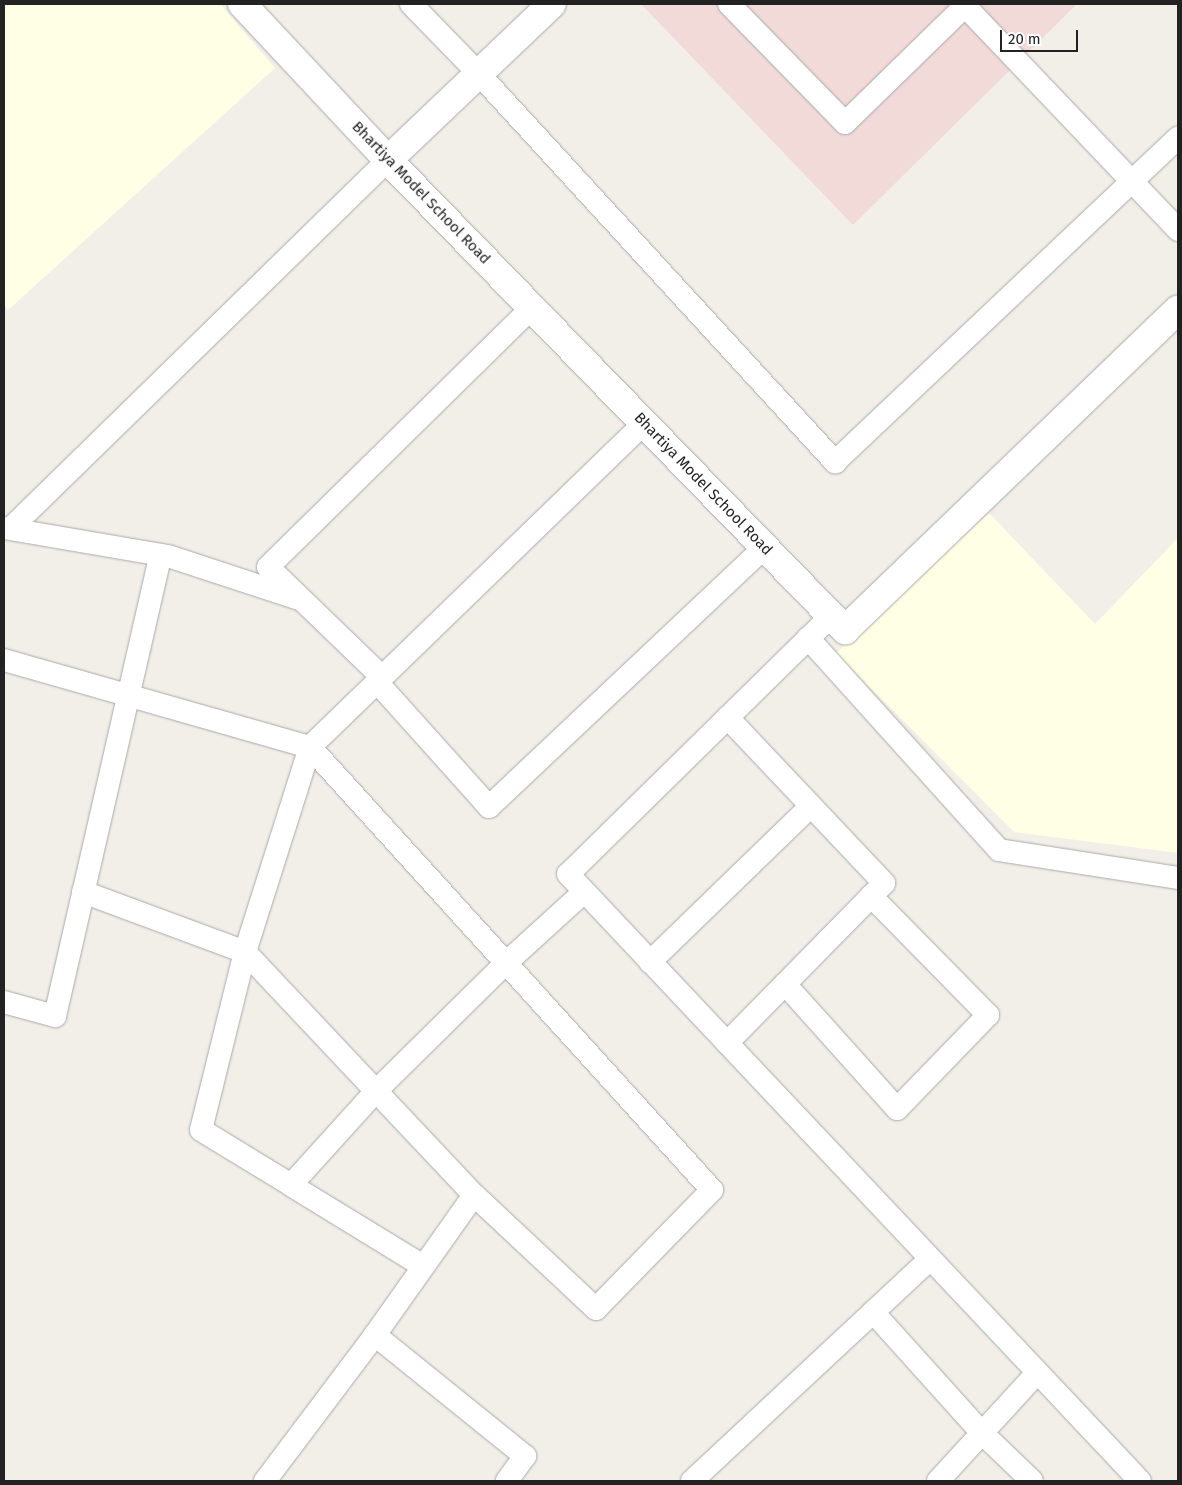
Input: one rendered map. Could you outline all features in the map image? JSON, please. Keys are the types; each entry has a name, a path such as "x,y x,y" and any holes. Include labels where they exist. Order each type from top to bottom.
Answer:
{"street":[{"name":"Bhartiya Model School Road","path":"242,4 388,160 845,630 1178,310"},
{"path":"411,4 479,74 835,462 1134,182 1178,138"},
{"path":"7,528 552,4"},
{"path":"729,4 845,123 965,4 1178,230"},
{"path":"532,308 268,567 379,680 490,807 765,547"},
{"path":"423,1266 201,1130 245,952 310,747 644,423"},
{"path":"7,528 161,555 302,600"},
{"path":"4,1002 55,1016 161,555"},
{"path":"832,616 568,874 1140,1481"},
{"path":"808,638 999,850 1178,878"},
{"path":"4,660 128,693 310,747 712,1190 596,1309 474,1194 245,952 83,892"},
{"path":"727,717 884,883 727,1043"},
{"path":"650,962 811,806"},
{"path":"291,1185 376,1091 506,963 584,892"},
{"path":"785,984 897,1109 988,1014 871,896"},
{"path":"266,1481 375,1335 474,1194"},
{"path":"692,1481 930,1259"},
{"path":"873,1312 982,1433 1032,1481"},
{"path":"375,1335 525,1456 507,1481"},
{"path":"938,1481 1037,1373"}],"shaded area":[{"path":"4,4 220,4 275,68 8,310 4,305"},
{"path":"641,4 1077,4 853,225"},
{"path":"989,513 1095,624 1178,538 1178,853 1014,832 836,653"}]}
